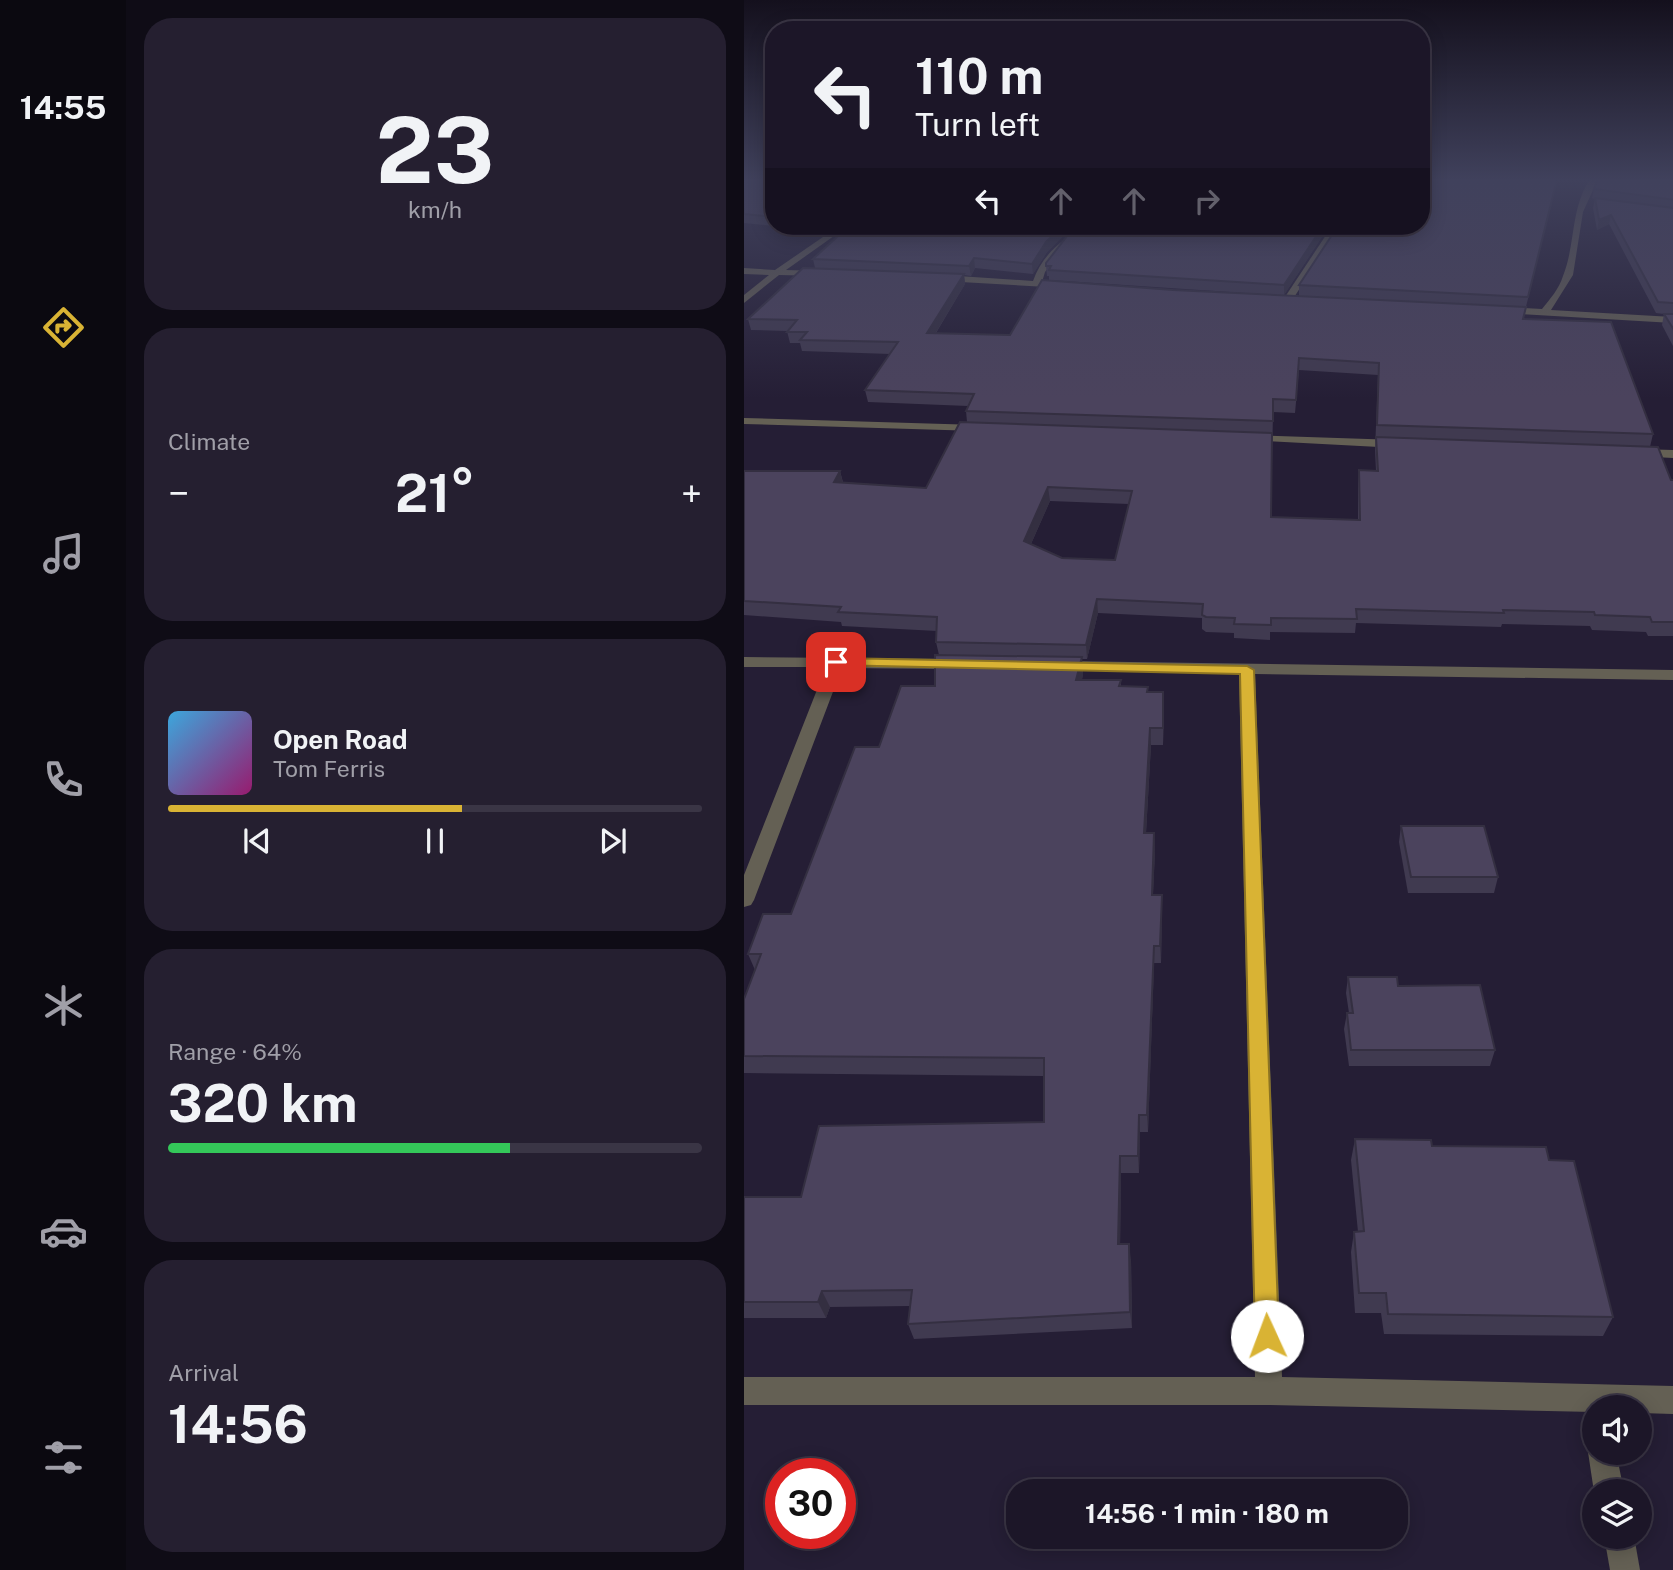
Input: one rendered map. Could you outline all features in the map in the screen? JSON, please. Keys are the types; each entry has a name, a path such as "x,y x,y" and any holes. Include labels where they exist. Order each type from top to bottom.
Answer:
{"street":[{"path":"744,300 776,272 805,252"},
{"path":"1037,284 1041,272 1056,252"},
{"path":"1288,300 1319,252"},
{"path":"1545,312 1561,290 1570,271 1572,252"},
{"path":"744,271 829,274"},
{"path":"933,277 1075,287"},
{"path":"1275,299 1302,301"},
{"path":"1491,310 1673,320"},
{"path":"744,421 998,429"},
{"path":"1232,438 1411,444"},
{"path":"1632,453 1673,454"},
{"path":"744,662 973,665"},
{"path":"744,900 836,662"},
{"path":"1042,666 1673,675"},
{"path":"1247,670 1269,1391"},
{"path":"744,1391 1269,1391 1582,1407"},
{"path":"1652,1402 1673,1400"},
{"path":"1621,1549 1625,1570"}],"building":[{"path":"820,252 1039,252 1032,264 974,258 969,266 813,259"},
{"path":"1054,252 1306,252 1284,285 1049,270 1051,266 1046,266"},
{"path":"1321,252 1539,252 1528,297 1299,285"},
{"path":"1631,252 1674,252 1674,303 1658,302"},
{"path":"803,268 964,274 927,333 1010,335 1042,280 1173,290 1526,307 1523,319 1611,322 1653,434 1377,425 1379,363 1299,358 1296,400 1273,399 1273,421 966,411 974,394 865,390 898,342 800,340 807,332 787,332 797,320 748,319"},
{"path":"1664,314 1674,314 1674,330"},
{"path":"960,422 1272,433 1271,517 1360,520 1359,470 1378,471 1376,437 1658,447 1671,480 1674,480 1674,622 1652,622 1650,617 1595,615 1594,612 1503,610 1504,613 1356,609 1357,619 1271,618 1271,625 1234,624 1235,618 1202,615 1203,604 1097,599 1086,645 936,642 937,617 838,612 841,607 744,601 744,471 840,471 834,482 926,488","holes":["1048,487 1132,491 1115,560 1062,558 1024,541"]},
{"path":"935,655 1082,657 1076,680 1121,680 1119,686 1148,687 1147,692 1163,692 1163,728 1150,728 1144,833 1154,833 1152,895 1162,895 1160,946 1154,946 1147,1115 1139,1115 1138,1156 1120,1156 1118,1244 1129,1244 1130,1312 908,1324 912,1290 822,1291 818,1302 744,1302 744,1197 801,1197 819,1126 1044,1122 1044,1058 744,1056 744,999 761,954 748,954 763,914 791,914 855,747 879,747 901,686 935,686"},
{"path":"1401,826 1484,826 1498,877 1411,877"},
{"path":"1348,977 1397,977 1398,986 1480,985 1495,1050 1351,1050 1347,1013 1353,1013"},
{"path":"1355,1139 1431,1140 1432,1146 1546,1147 1549,1160 1574,1161 1613,1317 1388,1314 1386,1293 1359,1293 1354,1232 1364,1231"}],"route":[{"path":"836,662 1247,670 1267,1336"}]}
